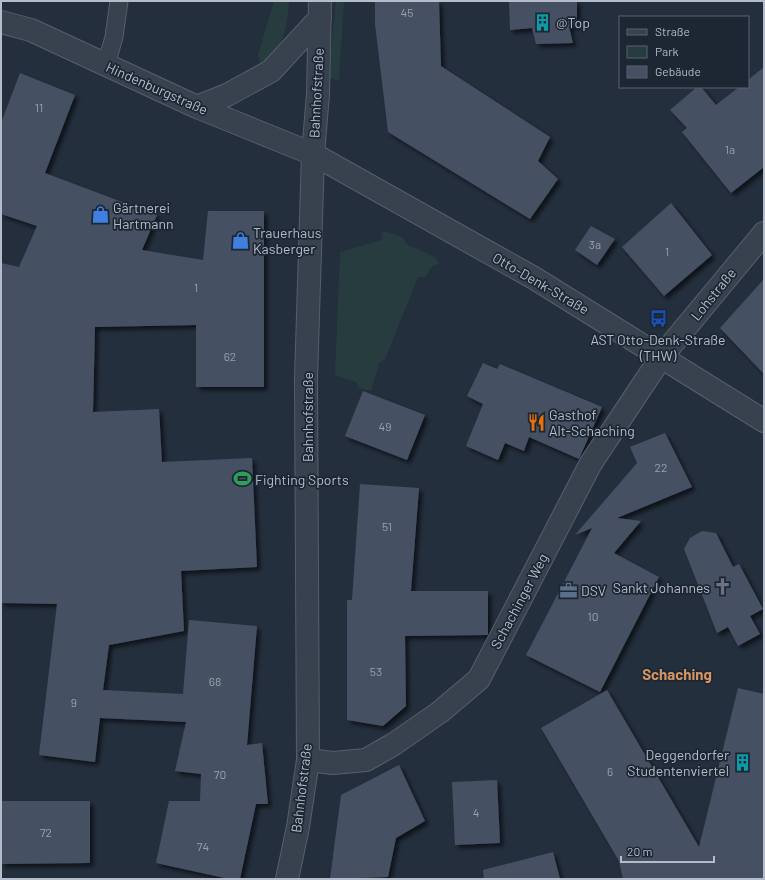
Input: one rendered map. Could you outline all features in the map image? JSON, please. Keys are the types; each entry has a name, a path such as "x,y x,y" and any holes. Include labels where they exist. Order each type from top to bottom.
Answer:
{"street":[{"path":"197,107 227,95 271,71 320,10"},
{"name":"Bahnhofstraße","path":"287,879 298,827 308,760 306,379 313,154 318,94 320,10"},
{"name":"Hindenburgstraße","path":"1,22 31,30 197,107 313,154"},
{"name":"Otto-Denk-Straße","path":"313,154 534,278 662,356 764,421"},
{"name":"Lohstraße","path":"662,356 764,233"},
{"name":"Schachinger Weg","path":"308,760 332,763 366,760 394,744 440,712 479,679 591,463 662,356"}],"lane":[{"path":"106,65 114,37 119,1"}],"green space":[{"path":"274,1 289,1 287,20 283,38 275,53 262,68 258,55"},
{"path":"336,1 344,1 339,81 324,75 331,50"},
{"path":"385,231 402,237 408,245 435,257 439,264 433,265 425,277 418,277 385,359 379,363 371,391 358,388 358,383 335,375 340,252 382,240 381,234"}],"building":[{"path":"375,1 439,1 441,66 550,137 538,161 558,179 530,219 388,132 375,24"},
{"name":"@Top","path":"509,1 577,1 577,25 569,27 573,43 536,44 532,28 510,30"},
{"path":"764,67 764,167 731,193 682,132 687,128 670,110 696,88 702,88 716,105 738,88 749,88 749,79"},
{"path":"20,73 75,95 45,173 157,215 142,250 203,260 208,211 264,211 264,387 196,387 196,325 95,327 93,412 159,409 162,462 252,458 257,567 181,571 184,631 109,645 103,690 183,694 189,620 257,626 247,745 262,743 268,804 256,804 240,879 229,879 156,863 169,801 200,801 201,774 175,771 186,722 100,718 95,762 39,755 57,604 1,603 1,263 19,267 37,226 1,214 1,123"},
{"path":"671,203 712,255 664,296 622,247"},
{"path":"591,226 615,239 597,265 575,250"},
{"path":"764,279 764,374 720,328"},
{"name":"Gasthof Alt-Schaching","path":"483,363 497,369 500,364 602,407 579,459 529,437 524,451 505,443 498,460 466,446 483,404 467,396"},
{"path":"363,391 425,415 407,460 345,436"},
{"path":"665,433 692,487 617,518 641,521 614,553 659,577 600,692 526,655 592,528 575,535 637,463 630,447"},
{"path":"360,484 419,488 411,591 488,591 488,635 405,636 406,706 383,726 347,720 347,600 352,600"},
{"name":"Sankt Johannes","path":"702,531 716,533 733,567 739,564 763,609 750,616 760,634 738,646 728,627 717,633 684,549 690,538"},
{"path":"738,688 764,694 764,879 623,879 619,861 541,728 607,690 699,847"},
{"path":"399,765 425,821 396,838 388,877 330,879 341,795"},
{"path":"497,780 500,843 455,845 452,782"},
{"path":"1,801 90,801 90,863 1,864"},
{"path":"553,852 560,879 484,879 483,870"}],"place":[{"name":"@Top","path":"543,22"},
{"name":"Gärtnerei Hartmann","path":"100,215"},
{"name":"Trauerhaus Kasberger","path":"240,240"},
{"name":"AST Otto-Denk-Straße (THW)","path":"658,319"},
{"name":"Gasthof Alt-Schaching","path":"536,422"},
{"name":"Fighting Sports","path":"242,479"},
{"name":"Sankt Johannes","path":"723,587"},
{"name":"DSV","path":"568,590"},
{"name":"Deggendorfer Studentenviertel","path":"742,762"}],"district":[{"name":"Schaching","path":"677,674"}]}
